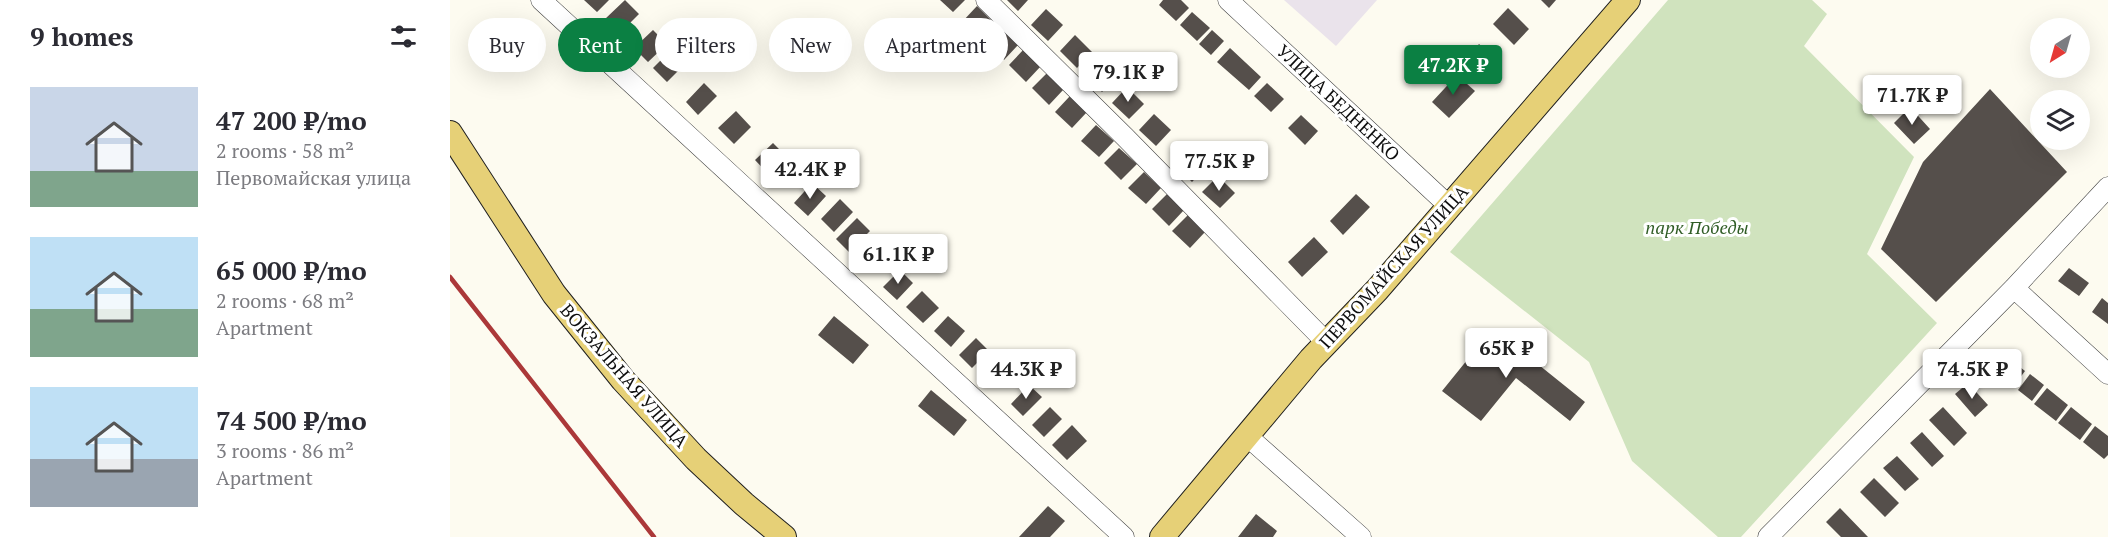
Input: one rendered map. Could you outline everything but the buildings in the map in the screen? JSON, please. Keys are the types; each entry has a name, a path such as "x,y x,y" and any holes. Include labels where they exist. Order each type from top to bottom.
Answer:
{"main road":[{"name":"ПЕРВОМАЙСКАЯ УЛИЦА","path":"1162,537 1247,435 1327,343 1377,290 1628,0"},
{"name":"ВОКЗАЛЬНАЯ УЛИЦА","path":"450,133 554,294 623,380 696,459 744,504 784,537"}],"street":[{"path":"541,0 1124,537"},
{"path":"986,0 1125,137 1327,343"},
{"name":"УЛИЦА БЕДНЕНКО","path":"1228,0 1449,206"},
{"path":"1768,537 2014,288 2108,188"},
{"path":"2014,288 2108,374"},
{"path":"1247,435 1361,537"}],"shaded area":[{"path":"1284,0 1377,0 1336,46"}],"green space":[{"name":"парк Победы","path":"1668,0 1812,0 1827,14 1804,46 1914,157 1867,254 1937,323 1741,537 1718,537 1632,461 1589,362 1450,252"}],"railway":[{"path":"450,277 654,537"}]}
